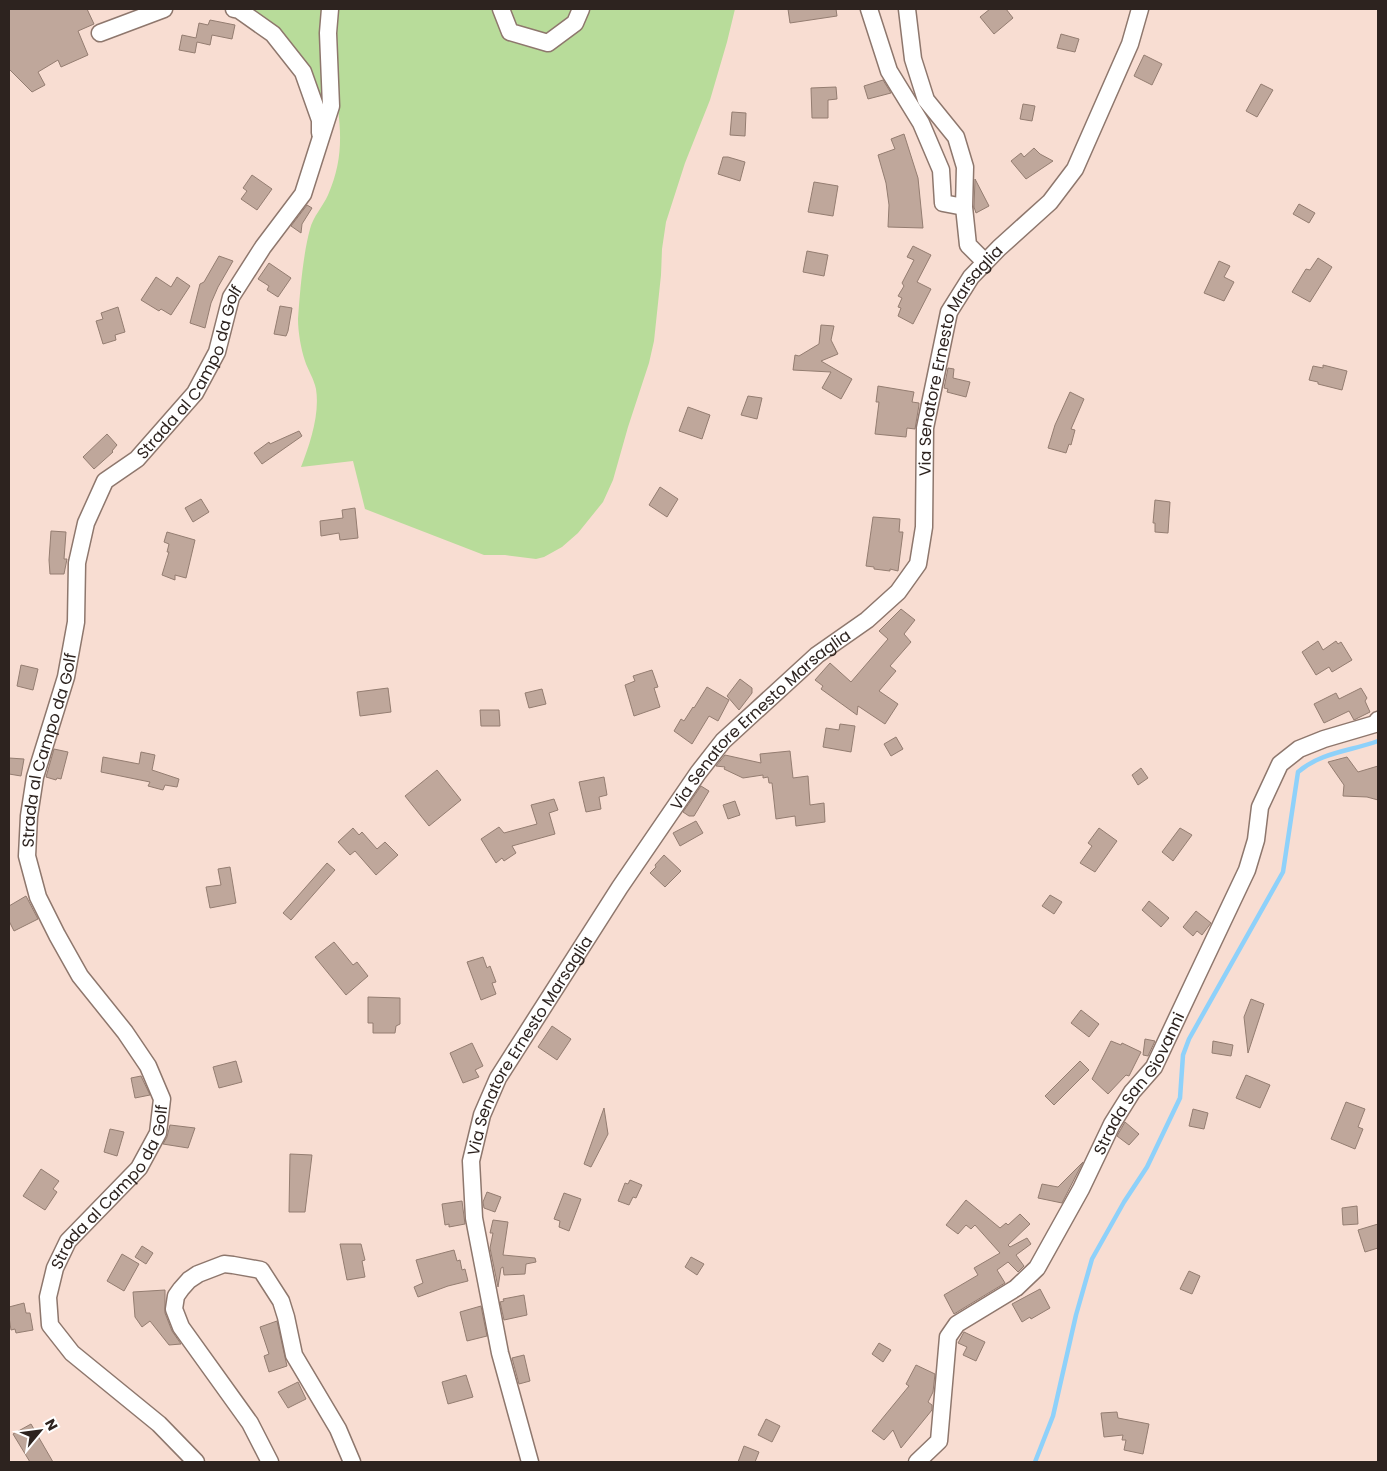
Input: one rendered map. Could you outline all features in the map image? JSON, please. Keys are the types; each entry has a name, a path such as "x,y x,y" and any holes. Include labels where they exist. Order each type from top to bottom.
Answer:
{"street":[{"path":"100,33 164,9"},
{"path":"234,9 239,10 273,34 303,72 320,120 320,140"},
{"name":"Strada al Campo da Golf","path":"196,1462 159,1424 72,1353 50,1324 48,1297 55,1268 68,1241 139,1168 158,1132 162,1099 148,1066 125,1032 80,976 38,896 27,856 30,816 35,778 66,677 76,622 77,564 86,523 105,481 137,458 195,393 216,352 231,297 263,247 303,194 331,106 328,33 330,9"},
{"path":"501,9 510,32 548,43 575,23 581,9"},
{"path":"869,9 889,71 921,123 941,170 943,203 964,207"},
{"path":"907,9 913,59 926,100 956,136 965,167 964,207 968,245 985,262"},
{"name":"Via Senatore Ernesto Marsaglia","path":"530,1462 500,1353 474,1218 471,1161 482,1115 498,1078 620,887 698,773 723,741 817,655 867,620 898,592 918,564 924,527 926,428 949,312 971,277 1050,202 1075,169 1130,44 1140,9"},
{"name":"Strada San Giovanni","path":"916,1462 939,1441 948,1337 957,1324 1016,1288 1037,1268 1046,1254 1081,1189 1112,1124 1132,1092 1154,1067 1247,870 1256,840 1260,807 1280,764 1299,749 1324,738 1375,724 1378,720"},
{"path":"270,1462 250,1423 181,1327 174,1309 176,1296 189,1280 208,1269 224,1264 261,1270 265,1274 281,1301 294,1355 338,1429 352,1462"}],"green space":[{"path":"250,9 735,9 710,100 685,163 666,222 654,341 613,480 603,502 578,533 562,547 544,557 536,559 505,555 484,555 365,509 353,461 301,467 313,429 317,399 315,385 305,361 299,335 298,319 301,285 305,250 310,229 313,220 328,195 336,173 340,142 338,109 319,102 309,72 297,50 268,20"}],"building":[{"path":"9,9 87,9 94,24 78,31 88,55 61,67 58,60 38,72 45,85 32,92 9,69"},
{"path":"788,9 836,9 837,16 790,23"},
{"path":"990,9 1006,9 1013,18 994,34 980,17"},
{"path":"210,20 235,25 232,39 212,35 210,45 197,42 195,53 179,50 182,35 196,38 199,23 208,25"},
{"path":"1061,34 1079,39 1075,52 1057,48"},
{"path":"1144,55 1162,64 1152,85 1134,76"},
{"path":"883,80 891,93 868,99 864,86"},
{"path":"1261,84 1273,90 1257,117 1246,111"},
{"path":"836,87 837,99 828,100 828,118 812,118 811,88"},
{"path":"1023,104 1035,106 1032,121 1020,119"},
{"path":"732,112 746,113 745,136 730,135"},
{"path":"904,134 918,178 923,228 888,227 889,205 886,183 878,155 895,149 891,139"},
{"path":"1034,148 1040,154 1053,161 1026,179 1011,161 1021,153 1024,157"},
{"path":"723,157 745,162 740,181 718,174"},
{"path":"252,175 272,189 257,210 241,199 247,191 243,188"},
{"path":"975,179 989,206 976,213 974,207"},
{"path":"814,182 838,186 833,216 808,212"},
{"path":"1299,204 1315,213 1309,223 1293,214"},
{"path":"307,205 312,208 302,224 301,233 291,226"},
{"path":"913,246 931,255 917,282 931,289 913,324 898,316 901,308 898,307 902,298 898,296 904,286 902,283 914,260 907,257"},
{"path":"807,251 828,255 824,276 803,272"},
{"path":"219,256 233,261 211,303 205,328 190,323 200,284 204,282"},
{"path":"1318,258 1332,267 1310,302 1292,292 1306,269 1310,270"},
{"path":"1219,261 1230,266 1224,277 1234,282 1224,301 1204,293"},
{"path":"269,263 291,278 278,297 267,290 269,286 258,279"},
{"path":"156,277 171,287 177,277 190,286 171,315 161,309 159,311 141,300"},
{"path":"280,306 292,308 286,336 274,334"},
{"path":"118,307 125,332 115,335 116,340 103,344 96,321 103,319 101,313"},
{"path":"821,325 834,326 831,340 838,354 821,361 852,379 841,399 822,388 831,372 793,370 795,355 799,356 819,344"},
{"path":"1323,365 1347,371 1342,390 1309,380 1313,366 1323,368"},
{"path":"948,368 954,369 953,378 970,382 966,397 947,392 948,389 944,388"},
{"path":"878,386 914,392 912,402 919,403 915,429 907,428 906,437 875,434 879,402 876,402"},
{"path":"1070,392 1084,399 1071,429 1075,430 1071,445 1069,444 1066,453 1048,448 1055,425"},
{"path":"748,396 762,398 757,419 741,415"},
{"path":"688,407 710,415 702,439 679,431"},
{"path":"299,431 302,436 262,464 254,453 269,442 270,444"},
{"path":"107,434 117,445 113,452 94,469 83,457"},
{"path":"660,487 678,499 667,517 649,505"},
{"path":"201,499 209,512 193,522 185,508"},
{"path":"1155,500 1170,502 1168,533 1155,532 1155,523 1153,523"},
{"path":"355,508 358,538 340,540 339,533 321,536 320,521 343,518 342,510"},
{"path":"873,517 900,519 899,532 903,532 898,571 874,569 874,567 866,566"},
{"path":"51,531 66,532 64,559 67,559 64,574 50,574"},
{"path":"167,532 195,540 186,578 175,575 175,580 162,575 169,552 167,552 169,544 164,542"},
{"path":"901,609 915,620 904,634 911,642 890,666 896,671 879,691 898,704 885,724 858,706 857,715 821,689 823,686 815,680 830,663 851,682 888,639 879,631"},
{"path":"1318,641 1323,650 1336,641 1338,644 1341,642 1352,660 1332,672 1329,667 1316,675 1302,652"},
{"path":"21,665 38,669 33,690 17,686"},
{"path":"652,670 658,687 654,688 660,707 634,716 625,685 635,681 633,676"},
{"path":"740,679 752,688 752,693 739,710 727,696"},
{"path":"707,687 729,700 718,721 709,716 692,744 674,731 681,719 684,721 694,708"},
{"path":"388,688 391,712 360,716 357,692"},
{"path":"1361,688 1367,698 1365,701 1370,712 1354,720 1349,711 1324,723 1314,704 1336,693 1339,699"},
{"path":"542,689 546,704 529,708 525,693"},
{"path":"480,710 499,710 500,726 481,726"},
{"path":"840,724 855,726 851,752 823,747 826,728 839,730"},
{"path":"896,737 903,749 891,756 884,744"},
{"path":"54,749 68,752 61,779 57,778 56,780 46,777"},
{"path":"790,751 793,778 808,776 810,805 824,803 825,822 796,826 795,816 776,819 772,783 769,783 768,777 763,778 763,775 743,778 724,769 725,767 716,766 725,755 761,763 760,754"},
{"path":"141,752 155,755 152,770 179,779 177,787 165,785 163,790 148,786 150,782 101,772 103,757 139,764"},
{"path":"1347,757 1358,772 1378,766 1378,800 1367,797 1343,796 1344,785 1328,762"},
{"path":"9,758 24,759 21,776 9,774"},
{"path":"1141,768 1148,778 1138,785 1132,775"},
{"path":"437,770 461,800 429,826 405,796"},
{"path":"604,777 607,795 599,797 601,809 586,812 579,782"},
{"path":"701,786 709,791 694,816 689,816 683,812"},
{"path":"554,799 558,810 549,813 555,834 512,846 516,853 504,861 502,858 496,863 481,839 499,827 504,833 537,824 531,805"},
{"path":"735,801 740,815 728,819 723,805"},
{"path":"696,821 703,833 680,846 673,833"},
{"path":"353,828 359,835 362,832 377,849 385,842 398,855 376,875 355,851 350,855 338,842"},
{"path":"1099,828 1117,841 1095,872 1080,863 1092,846 1088,843"},
{"path":"1180,828 1192,835 1173,861 1162,852"},
{"path":"664,855 681,871 665,887 650,873"},
{"path":"327,863 335,870 291,920 283,913"},
{"path":"230,867 236,903 210,908 206,887 221,885 218,869"},
{"path":"1050,895 1062,902 1054,914 1042,906"},
{"path":"26,896 38,919 14,931 9,921 9,906"},
{"path":"1149,901 1169,918 1161,927 1142,910"},
{"path":"1196,911 1211,923 1202,935 1197,931 1193,936 1183,927"},
{"path":"334,942 353,965 357,962 368,976 346,995 315,957"},
{"path":"483,957 487,968 490,966 496,982 492,983 496,994 481,1000 467,962"},
{"path":"368,997 400,998 400,1024 396,1026 395,1033 373,1033 373,1023 368,1023"},
{"path":"1251,999 1264,1004 1248,1053 1244,1017"},
{"path":"1081,1010 1099,1024 1089,1037 1071,1023"},
{"path":"552,1026 571,1039 557,1060 538,1047"},
{"path":"1145,1039 1155,1041 1148,1056 1143,1055"},
{"path":"1111,1041 1121,1045 1122,1043 1141,1052 1129,1076 1126,1075 1108,1094 1092,1079"},
{"path":"1213,1041 1233,1045 1231,1056 1212,1053"},
{"path":"472,1043 483,1066 475,1070 479,1077 463,1083 450,1053"},
{"path":"236,1061 242,1082 219,1088 213,1067"},
{"path":"1080,1061 1089,1070 1054,1105 1045,1096"},
{"path":"1246,1075 1270,1085 1260,1108 1236,1098"},
{"path":"141,1076 150,1095 135,1098 131,1078"},
{"path":"1346,1102 1365,1109 1358,1127 1363,1129 1355,1149 1331,1139"},
{"path":"604,1108 608,1134 591,1167 584,1164"},
{"path":"1193,1109 1208,1113 1204,1129 1189,1126"},
{"path":"1125,1122 1139,1134 1129,1145 1117,1136"},
{"path":"170,1125 195,1128 188,1148 163,1144"},
{"path":"110,1129 124,1132 117,1156 104,1152"},
{"path":"290,1154 312,1155 305,1212 289,1212"},
{"path":"1083,1162 1062,1203 1038,1198 1042,1184 1058,1187"},
{"path":"41,1169 59,1181 53,1189 57,1192 45,1210 23,1196"},
{"path":"630,1180 642,1185 636,1198 633,1197 629,1205 618,1201 625,1183 628,1184"},
{"path":"487,1192 501,1197 495,1212 484,1208 483,1202"},
{"path":"564,1193 581,1199 569,1231 559,1227 560,1221 554,1219"},
{"path":"966,1200 1000,1228 1006,1223 1008,1225 1020,1214 1030,1224 1008,1245 1010,1247 1027,1238 1031,1244 1016,1255 1024,1266 1018,1272 1008,1262 997,1270 1005,1283 954,1314 944,1295 978,1275 974,1268 1000,1253 975,1225 971,1229 966,1225 958,1234 946,1225"},
{"path":"462,1201 465,1224 449,1227 449,1224 445,1225 442,1204"},
{"path":"1357,1206 1358,1224 1343,1225 1342,1208"},
{"path":"493,1220 508,1222 503,1255 535,1258 536,1262 526,1264 525,1274 504,1275 503,1267 501,1268 498,1287 490,1248 493,1233 490,1233"},
{"path":"1378,1224 1378,1248 1365,1252 1358,1230"},
{"path":"340,1244 361,1244 365,1260 362,1261 365,1277 347,1280"},
{"path":"142,1246 153,1253 146,1264 135,1257"},
{"path":"454,1250 457,1261 460,1260 462,1270 465,1269 468,1281 418,1297 414,1287 423,1283 416,1260"},
{"path":"122,1254 139,1264 124,1291 107,1281"},
{"path":"691,1257 704,1264 697,1275 685,1267"},
{"path":"1189,1271 1200,1276 1192,1294 1180,1289"},
{"path":"1040,1289 1050,1308 1022,1322 1012,1304"},
{"path":"165,1290 165,1313 172,1331 181,1344 169,1345 150,1321 142,1327 135,1317 133,1292"},
{"path":"524,1295 527,1315 504,1320 500,1302 504,1301 503,1299"},
{"path":"24,1303 26,1313 30,1313 33,1330 16,1333 15,1329 11,1330 9,1307"},
{"path":"481,1306 487,1336 467,1341 460,1312"},
{"path":"277,1321 287,1366 269,1372 264,1356 269,1354 260,1327"},
{"path":"964,1332 985,1342 976,1361 963,1355 967,1347 958,1343"},
{"path":"879,1343 891,1350 883,1362 872,1354"},
{"path":"524,1355 530,1381 519,1384 512,1358"},
{"path":"916,1365 935,1374 933,1392 928,1402 932,1405 932,1410 901,1448 893,1430 884,1440 872,1431 909,1386 906,1384"},
{"path":"466,1375 473,1397 448,1404 442,1382"},
{"path":"298,1382 306,1399 288,1408 278,1392"},
{"path":"1117,1412 1118,1418 1149,1424 1143,1454 1124,1450 1126,1440 1122,1440 1123,1435 1104,1437 1101,1413"},
{"path":"766,1419 780,1426 772,1442 758,1435"},
{"path":"31,1424 53,1462 30,1462 13,1434"},
{"path":"744,1446 759,1452 755,1462 738,1462"}],"waterway":[{"path":"1035,1462 1053,1416 1076,1315 1092,1259 1124,1202 1147,1167 1180,1098 1183,1055 1189,1039 1283,872 1298,772 1307,765 1326,756 1378,741"}]}
